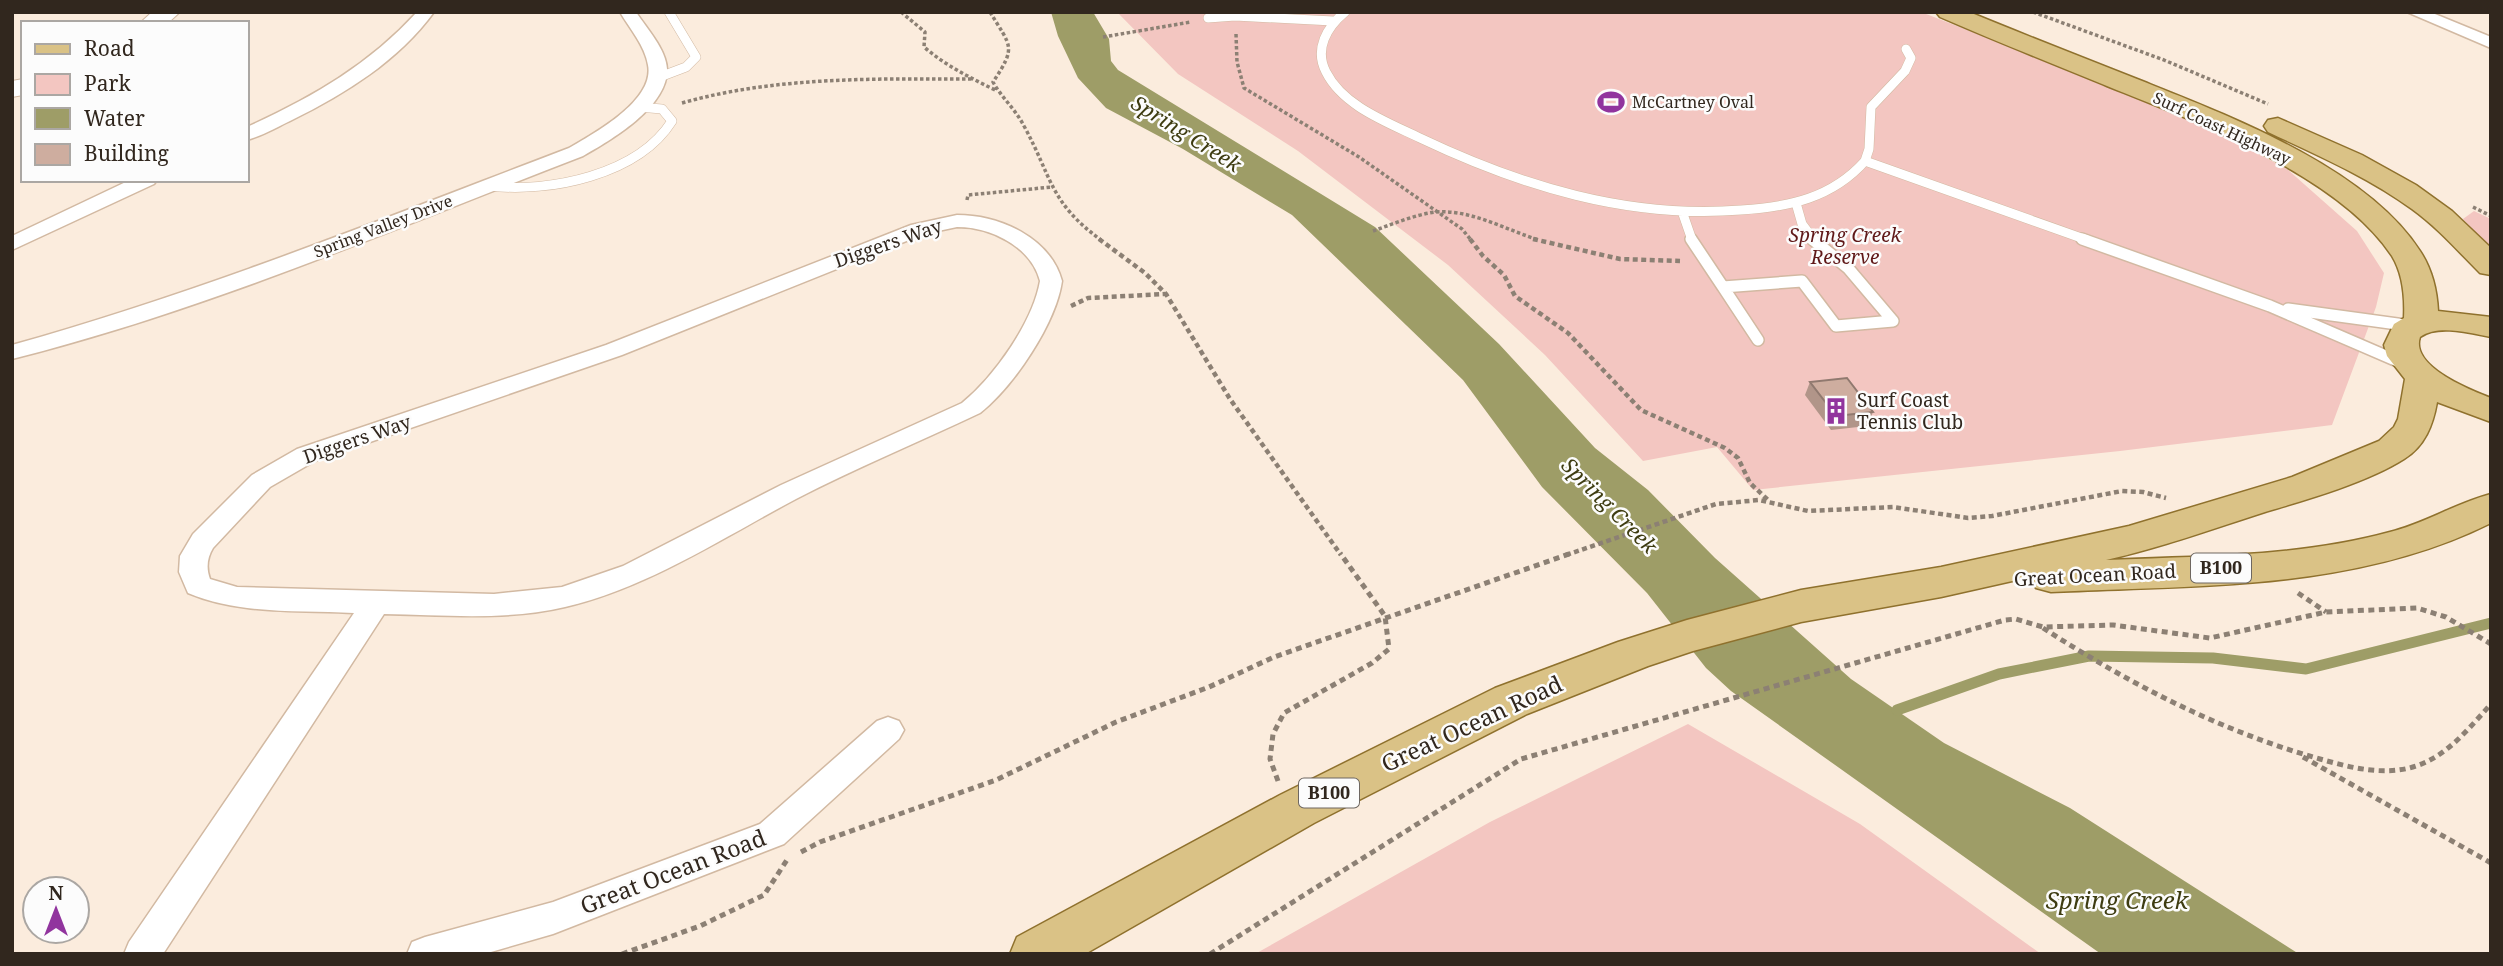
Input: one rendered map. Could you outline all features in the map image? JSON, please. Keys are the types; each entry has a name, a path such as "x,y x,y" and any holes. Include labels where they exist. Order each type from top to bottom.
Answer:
{"main road":[{"name":"Surf Coast Highway","path":"1948,12 2194,111 2318,176 2379,223 2405,252 2420,287 2417,325"},
{"name":"Surf Coast Highway","path":"2004,12 2207,92 2363,168 2423,204 2462,236 2491,266"},
{"path":"2417,325 2441,321 2491,327"},
{"name":"B100","path":"2417,325 2404,333 2400,342 2403,354 2418,372"},
{"path":"2418,372 2443,390 2491,411"},
{"name":"Great Ocean Road","path":"1036,954 1297,810 1511,701 1633,654 1687,636 1801,606 1941,583 2131,540 2306,486 2392,450 2410,433 2416,419 2418,372"},
{"name":"Great Ocean Road","path":"1941,583 2217,569 2331,558 2428,536 2491,508"}],"street":[{"path":"248,134 307,107 367,71 397,47 426,12"},
{"path":"628,12 656,61 657,78"},
{"path":"2415,12 2491,43"},
{"name":"Spring Valley Drive","path":"14,355 210,291 576,152 613,128 638,107 657,78"},
{"path":"12,244 143,182"},
{"name":"Diggers Way","path":"967,221 996,226 1009,232 1045,263 1052,285 1044,306 999,381 987,396 971,408 790,491 633,573 565,597 530,603 376,603 215,593 198,586 192,572 194,556 202,541 244,496 282,467 306,455 614,350 918,229 935,224 967,221"},
{"path":"142,954 376,603"},
{"name":"Great Ocean Road","path":"425,954 553,918 772,834 888,730"}],"lane":[{"path":"657,78 686,67 695,57 668,12"},
{"path":"1345,12 1333,21 1321,49 1324,71 1346,96 1393,124 1470,161 1555,190 1621,207 1683,214 1748,211 1796,204 1835,188 1865,161 1869,149 1871,107 1905,71 1911,58 1906,48"},
{"path":"1208,18 1235,16 1333,21"},
{"path":"490,186 536,189 557,186 628,159 662,136 672,121 662,109 638,107"},
{"path":"1865,161 2270,306 2418,372"},
{"path":"1723,288 1802,281 1836,326 1893,321 1848,268 1813,240 1802,225 1796,204"},
{"path":"1683,214 1692,241 1758,340"},
{"path":"2270,306 2417,325"}],"path":[{"path":"901,12 925,33 924,47 958,74 998,91"},
{"path":"989,12 1010,45 1009,58 993,82 1018,114 1056,197 1076,220 1154,279 1166,294 1230,399 1385,616 1388,649 1372,663 1284,713 1273,734 1270,759 1279,783 1297,810"},
{"path":"1235,16 1237,29 1234,50 1239,63 1239,83 1244,88 1315,134 1359,157 1462,229 1483,256 1504,275 1515,296 1568,334 1641,411 1725,448 1738,458 1749,483 1769,501"},
{"path":"1102,37 1181,25 1208,18"},
{"path":"662,109 699,97 782,85 973,79"},
{"path":"967,221 968,195 1052,187"},
{"path":"1373,230 1439,211 1482,219 1521,234 1607,258 1646,262 1688,260"},
{"path":"1044,306 1074,306 1088,298 1115,295 1166,294"},
{"path":"622,954 700,926 764,895 789,858 820,842 996,780 1116,722 1209,687 1274,657 1385,616 1690,512 1736,500 1769,501 1808,511 1893,507 1968,518 2131,491 2165,498 2199,521"},
{"path":"2295,591 2326,612"},
{"path":"1210,954 1521,759 1668,719 2005,620 2016,619 2043,627 2113,625 2210,638 2326,612 2417,608 2442,614 2489,643"},
{"path":"2043,627 2108,669 2192,713 2297,753 2368,769 2409,769 2441,752 2491,704"},
{"path":"2297,753 2491,863"}],"green space":[{"name":"Spring Creek Reserve","path":"1117,12 1921,12 2183,114 2287,169 2357,231 2384,273 2376,307 2332,425 2120,451 1753,490 1717,447 1643,461 1545,355 1448,265 1298,151 1178,74"},
{"path":"2474,211 2491,219 2491,249 2463,219"},
{"path":"1688,724 1860,824 2041,954 1255,954 1490,822"}],"water":[{"name":"Spring Creek","path":"1051,12 1093,12 1109,39 1111,61 1118,70 1375,227 1499,344 1595,448 1648,490 1715,558 1851,679 1944,743 2070,808 2299,954 2101,954 1731,691 1706,668 1647,593 1542,487 1463,380 1292,215 1183,149 1106,108 1078,78 1058,36"}],"building":[{"path":"1847,378 1873,412 1836,416 1810,382"}],"waterway":[{"path":"1897,710 1999,674 2089,656 2213,658 2306,669 2491,623"}],"place":[{"name":"McCartney Oval","path":"1611,102"},
{"name":"Surf Coast Tennis Club","path":"1836,411"}]}
